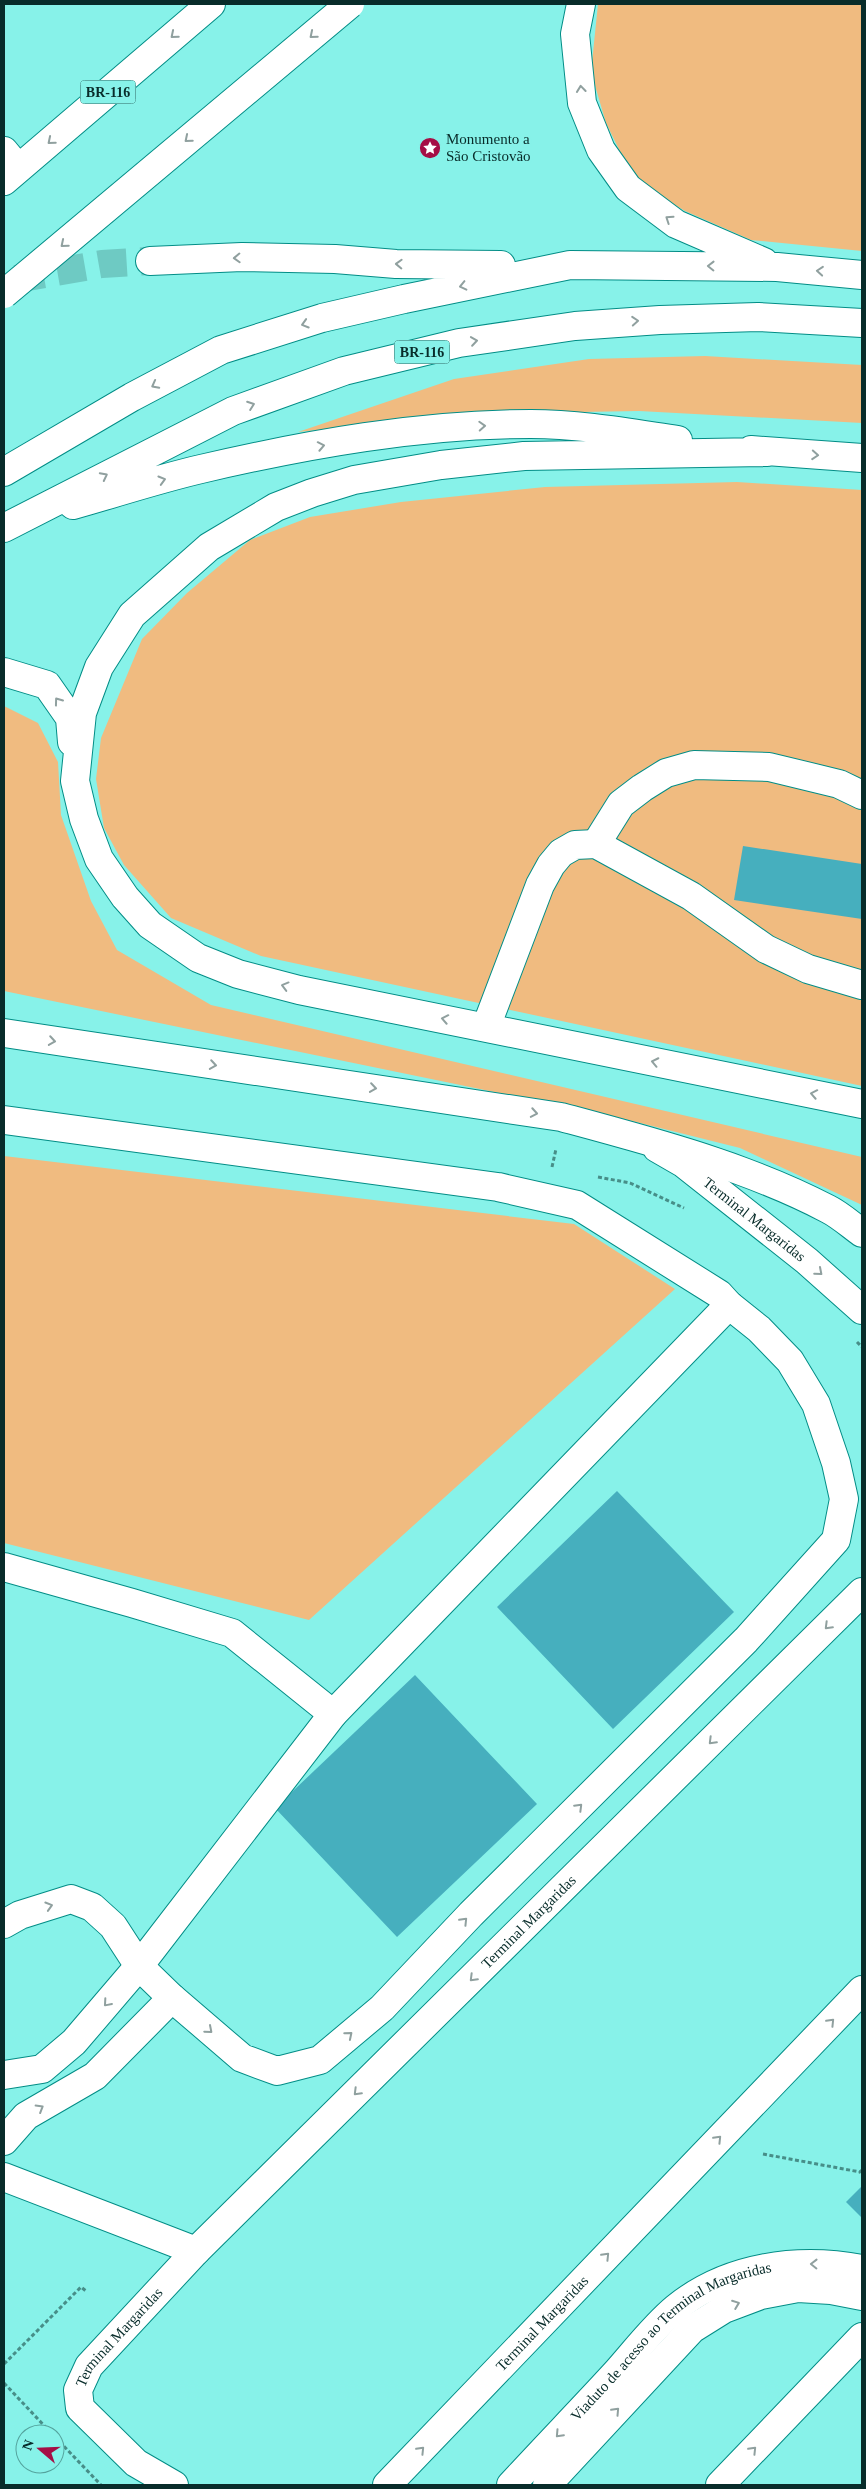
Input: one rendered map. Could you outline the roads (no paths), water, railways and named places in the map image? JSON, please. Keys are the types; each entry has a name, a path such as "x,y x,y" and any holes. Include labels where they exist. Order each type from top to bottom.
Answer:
{"main road":[{"name":"BR-116","path":"9,167 212,4"},
{"path":"4,294 350,4"},
{"path":"581,4 575,34 582,103 602,150 628,188 676,224 777,267"},
{"path":"150,261 242,257 334,259 405,264 777,267 862,275"},
{"path":"4,472 132,397 221,350 331,316 473,283 570,265"},
{"name":"BR-116","path":"9,525 233,411 344,371 459,343 575,326 660,320 758,317 862,323"},
{"path":"9,525 201,469 329,444 445,428 550,425 594,428 767,452 862,458"},
{"path":"75,781 82,713 100,667 132,614 209,547 276,507 354,480 441,465 524,456 767,452"},
{"path":"4,672 47,685 70,718 75,781 84,819 100,859 125,897 150,925 198,958 238,974 299,990 862,1104"},
{"path":"596,844 621,804 666,773 694,765 769,767 839,784 862,795"},
{"path":"486,1027 540,885 560,853 575,846 596,844 691,896 766,950 808,968 862,985"},
{"path":"4,1033 561,1117 641,1138 767,1180 830,1209 862,1233"},
{"path":"4,1120 498,1187 577,1205 720,1294 730,1305 759,1329 790,1361 816,1404 836,1463 844,1498 836,1540 746,1640 471,1914 382,2008 320,2060 277,2071 242,2058 172,1998 139,1966 113,1926 92,1907 71,1899 20,1915 4,1924"},
{"name":"Terminal Margaridas","path":"641,1138 683,1163 807,1261 862,1310"},
{"path":"4,2075 42,2069 74,2042 139,1966 333,1714 730,1305"},
{"path":"4,1567 232,1633 333,1714"},
{"name":"Terminal Margaridas","path":"174,2485 136,2463 80,2408 78,2390 89,2366 196,2250 862,1592"},
{"name":"Terminal Margaridas","path":"387,2485 862,1990"},
{"path":"4,2141 26,2116 95,2076 172,1998"},
{"path":"4,2177 196,2250"},
{"name":"Viaduto de acesso ao Terminal Margaridas","path":"511,2485 675,2309 709,2286 757,2269 799,2264 836,2264 862,2270"},
{"name":"Viaduto de acesso ao Terminal Margaridas","path":"547,2485 692,2329 724,2309 761,2295 798,2288 831,2290 862,2296"},
{"path":"720,2485 862,2338"}],"tunnel":[{"path":"16,279 102,264 150,261"}],"place":[{"name":"Monumento a São Cristovão","path":"430,148"}]}
